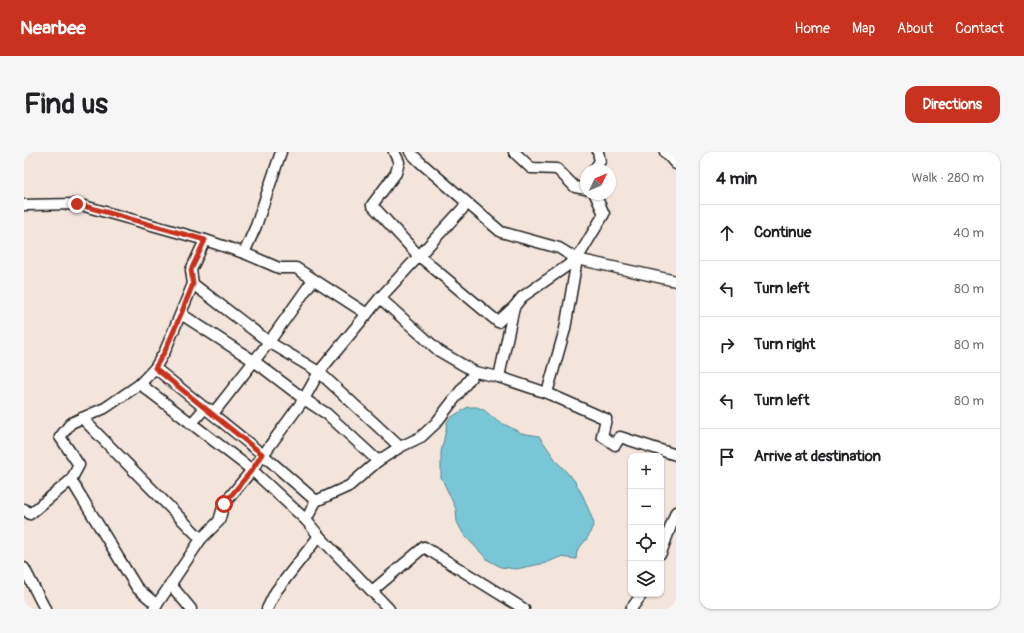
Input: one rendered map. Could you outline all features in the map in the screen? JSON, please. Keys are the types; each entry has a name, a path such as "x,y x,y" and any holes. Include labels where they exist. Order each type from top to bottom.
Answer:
{"street":[{"path":"244,253 256,226 282,152"},
{"path":"396,152 399,162 396,172 372,205 419,256 498,322 514,308 522,297 577,259"},
{"path":"410,152 467,204 501,232 559,248 577,259 676,281"},
{"path":"514,152 531,168 557,169 575,187 580,188"},
{"path":"598,152 600,161 598,164"},
{"path":"665,152 676,164"},
{"path":"547,393 565,329 577,259 604,214 598,200"},
{"path":"24,205 77,204 205,240 244,253 279,268 296,268 367,314"},
{"path":"71,480 137,588 156,607 201,539 220,521 224,504 252,470 262,454 304,399 319,372 380,298 467,204"},
{"path":"24,509 30,514 71,480 79,465 60,437 70,423 105,408 140,384 155,368 165,351 193,284 191,270 205,240"},
{"path":"206,408 215,411 269,342 313,280"},
{"path":"193,284 269,342 319,372 400,447"},
{"path":"380,298 439,351 475,372 499,377 547,393 606,419 602,436 615,445 620,437 676,456"},
{"path":"499,377 514,308"},
{"path":"181,314 254,361 304,399 327,414 378,461"},
{"path":"155,368 262,454 316,501"},
{"path":"306,520 316,501 349,486 378,461 400,447 421,437 436,423 475,372"},
{"path":"140,384 252,470 306,520 319,536 389,609"},
{"path":"191,424 206,408"},
{"path":"82,418 201,539"},
{"path":"664,545 676,512"},
{"path":"267,609 276,591 319,536"},
{"path":"372,591 424,547 524,609"},
{"path":"24,568 45,609"},
{"path":"171,585 191,609"},
{"path":"630,609 640,597"}],"water":[{"path":"468,407 477,407 484,410 496,420 521,433 539,436 557,462 574,480 583,496 594,523 588,537 577,551 576,559 560,557 546,563 516,569 501,567 488,560 464,535 457,522 456,509 441,477 441,452 447,422 450,418"}],"route":[{"path":"77,204 205,240 191,270 193,284 165,351 155,368 262,454 252,470 224,504"}]}
